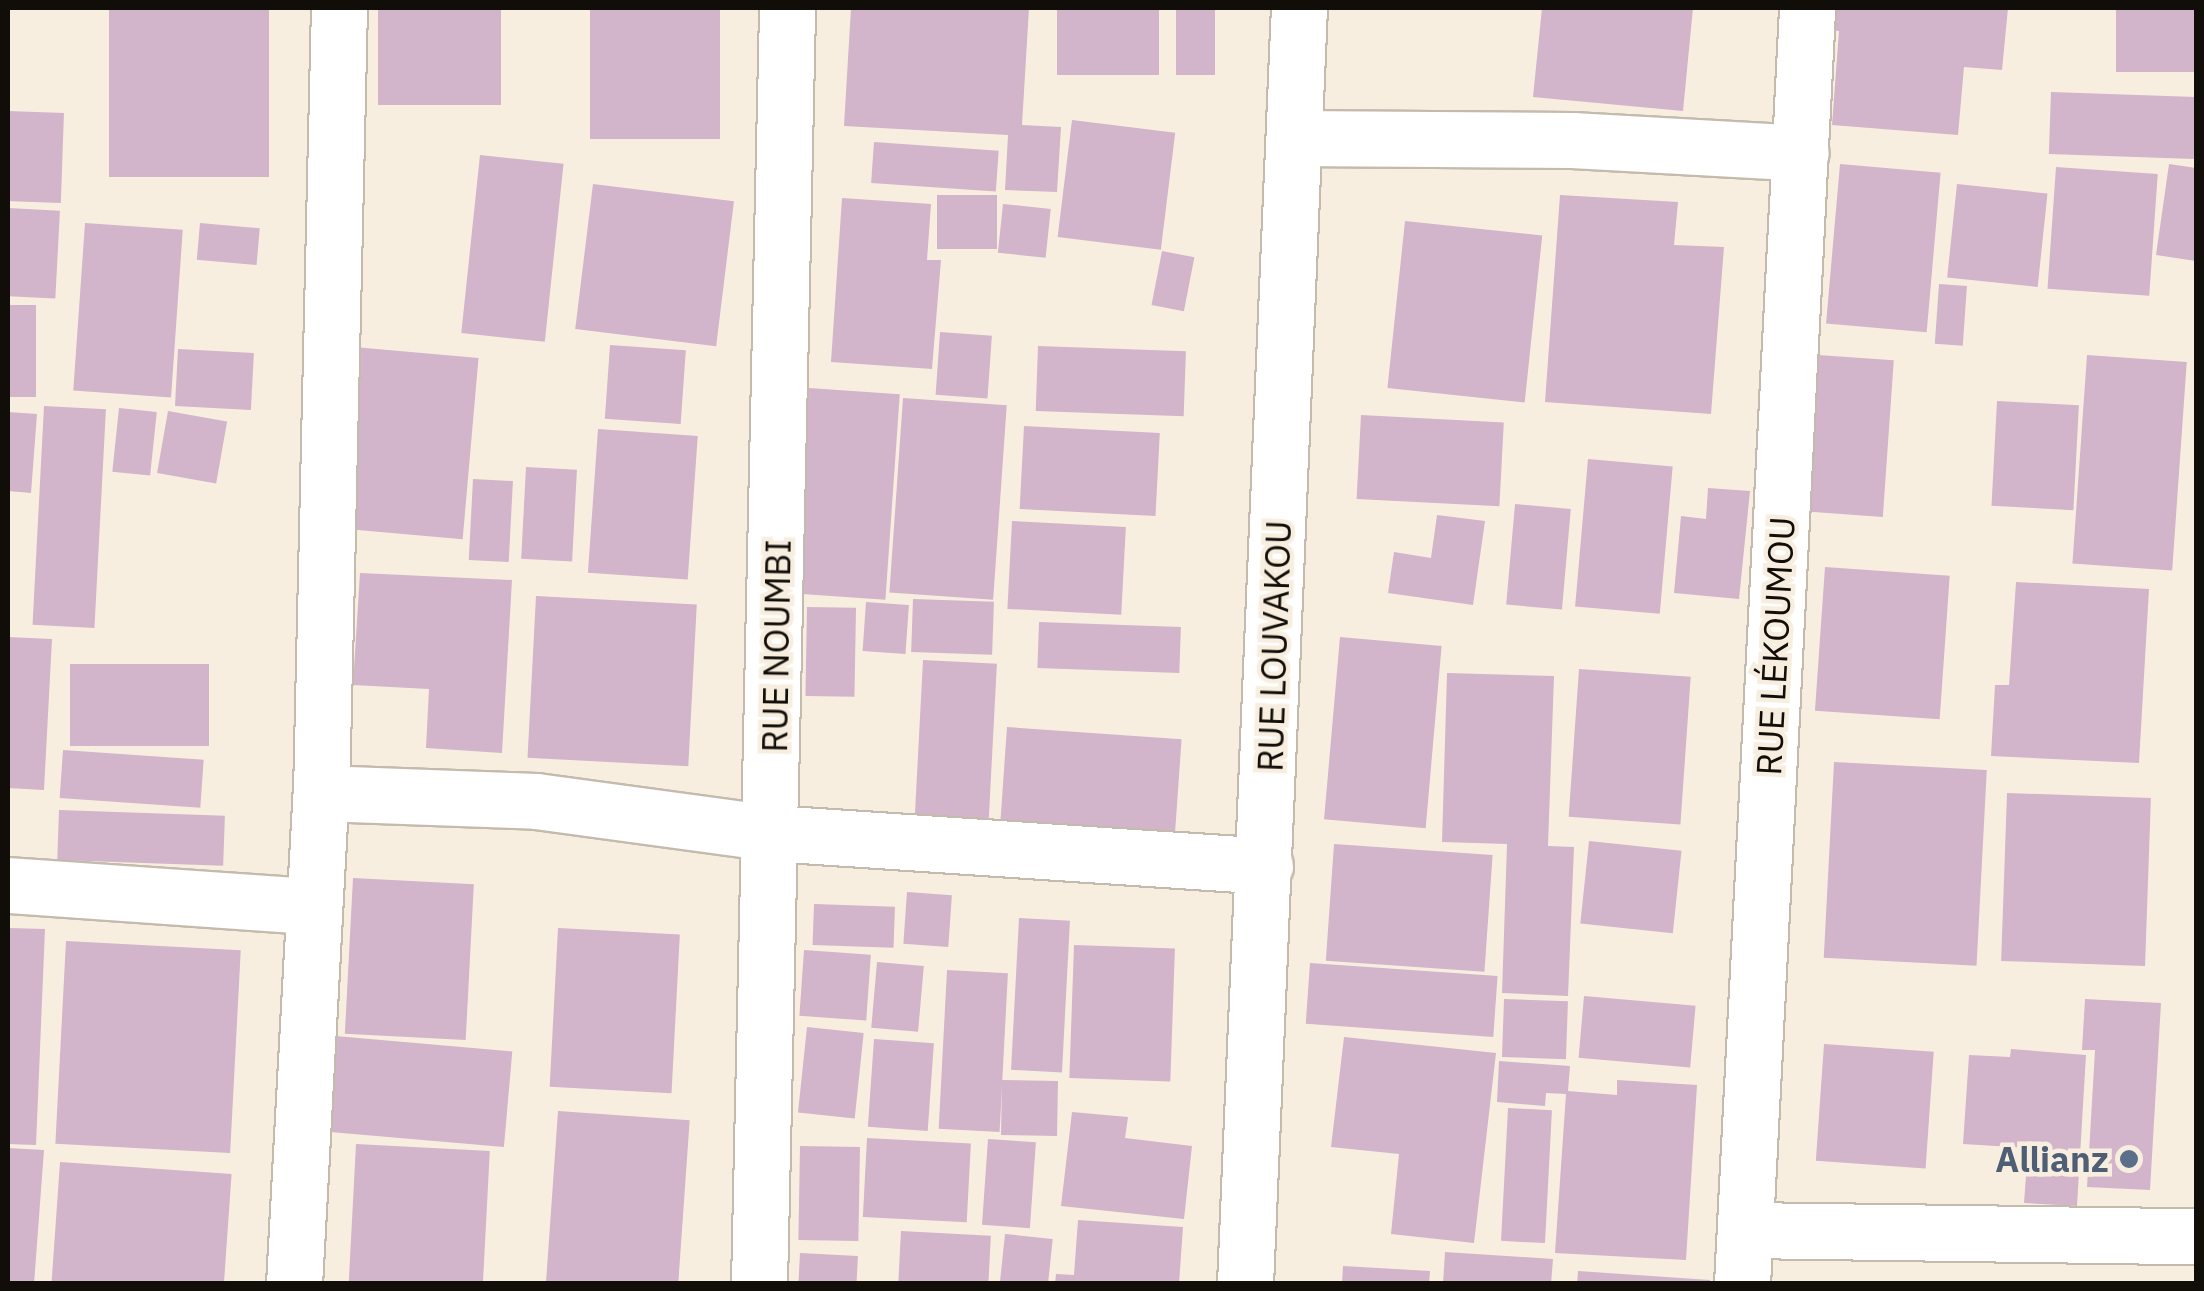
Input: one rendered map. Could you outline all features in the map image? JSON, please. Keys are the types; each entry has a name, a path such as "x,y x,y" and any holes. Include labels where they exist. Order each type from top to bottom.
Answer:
{"street":[{"path":"294,1284 310,906 321,792 339,8"},
{"name":"RUE NOUMBI","path":"760,1284 788,8"},
{"name":"RUE LOUVAKOU","path":"1245,1284 1299,8"},
{"name":"RUE LÉKOUMOU","path":"1742,1284 1807,8"},
{"path":"1295,138 1572,140 1801,153"},
{"path":"321,792 536,801 772,834 1265,866"},
{"path":"8,885 310,906"},
{"path":"1744,1230 2196,1236"}],"building":[{"path":"109,8 269,8 269,177 109,177"},
{"path":"378,8 501,8 501,105 378,105"},
{"path":"590,8 720,8 720,139 590,139"},
{"path":"851,8 1029,8 1022,125 1061,127 1057,192 1005,190 1008,135 844,126"},
{"path":"1057,8 1159,8 1159,75 1057,75"},
{"path":"1176,8 1215,8 1215,75 1176,75"},
{"path":"1542,8 1693,8 1683,111 1533,97"},
{"path":"1817,8 2008,8 2002,70 1964,67 1958,135 1832,125 1839,31 1816,29"},
{"path":"2116,8 2196,8 2196,72 2116,72"},
{"path":"2051,92 2196,97 2194,159 2049,154"},
{"path":"8,111 64,113 61,203 8,201"},
{"path":"1072,120 1175,133 1161,250 1058,237"},
{"path":"874,142 999,151 996,192 871,183"},
{"path":"480,155 564,164 545,342 461,333"},
{"path":"1840,164 1941,173 1927,332 1826,323"},
{"path":"2169,164 2196,168 2196,261 2156,255"},
{"path":"2056,167 2158,174 2149,296 2047,289"},
{"path":"593,184 734,201 716,346 575,329"},
{"path":"1957,184 2048,194 2038,287 1947,277"},
{"path":"937,195 997,195 997,249 937,249"},
{"path":"1560,195 1678,202 1674,245 1724,247 1711,414 1545,402"},
{"path":"842,198 931,204 927,260 941,260 932,369 831,362"},
{"path":"1003,204 1051,209 1046,258 998,253"},
{"path":"8,208 60,211 55,299 8,296"},
{"path":"1405,221 1542,235 1525,403 1387,388"},
{"path":"85,223 183,230 171,397 73,391"},
{"path":"200,223 260,228 257,265 197,260"},
{"path":"1162,251 1194,257 1184,311 1152,305"},
{"path":"1939,284 1967,286 1963,346 1935,344"},
{"path":"8,305 36,305 36,397 8,397"},
{"path":"940,332 992,336 987,398 936,395"},
{"path":"610,345 686,350 681,424 605,419"},
{"path":"1038,346 1186,351 1184,416 1036,411"},
{"path":"354,347 479,358 463,539 338,528"},
{"path":"178,349 254,353 251,410 175,406"},
{"path":"1804,354 1894,360 1883,517 1793,511"},
{"path":"2087,355 2187,362 2172,570 2072,563"},
{"path":"809,388 900,394 885,600 795,593"},
{"path":"903,398 1007,405 993,600 889,593"},
{"path":"1997,401 2079,405 2073,510 1992,506"},
{"path":"44,406 106,409 94,628 33,625"},
{"path":"119,408 157,412 150,476 112,472"},
{"path":"168,411 227,421 216,483 157,473"},
{"path":"8,412 37,414 31,493 8,491"},
{"path":"1361,415 1504,422 1499,506 1357,499"},
{"path":"1024,426 1160,433 1155,516 1020,509"},
{"path":"598,429 698,436 688,580 588,573"},
{"path":"1588,459 1673,466 1660,614 1575,606"},
{"path":"526,467 577,470 572,562 521,559"},
{"path":"473,479 513,481 509,562 469,560"},
{"path":"1708,488 1750,491 1739,599 1674,593 1681,516 1706,519"},
{"path":"1515,504 1571,509 1562,609 1506,605"},
{"path":"1437,515 1485,521 1473,605 1388,593 1394,552 1431,558"},
{"path":"1012,521 1126,527 1121,615 1007,609"},
{"path":"1825,567 1950,576 1940,719 1815,711"},
{"path":"360,573 512,580 502,753 426,748 429,689 353,685"},
{"path":"2016,582 2149,589 2139,763 1991,756 1995,685 2009,685"},
{"path":"536,596 697,604 688,766 528,758"},
{"path":"913,599 994,602 992,655 911,652"},
{"path":"866,602 909,605 905,654 863,651"},
{"path":"807,607 856,608 854,697 805,696"},
{"path":"1039,622 1181,627 1179,673 1037,668"},
{"path":"8,637 52,639 44,790 8,788"},
{"path":"1340,637 1442,646 1426,828 1324,819"},
{"path":"923,660 997,664 988,826 915,822"},
{"path":"70,664 209,664 209,746 70,746"},
{"path":"1579,669 1691,677 1680,824 1569,817"},
{"path":"1447,673 1554,676 1548,846 1574,847 1568,996 1502,993 1507,844 1442,842"},
{"path":"1007,727 1182,739 1174,841 1000,829"},
{"path":"63,750 204,760 200,808 60,798"},
{"path":"1834,762 1987,770 1977,966 1824,958"},
{"path":"2007,793 2151,798 2145,966 2001,961"},
{"path":"59,810 225,816 223,866 57,860"},
{"path":"1589,841 1681,851 1673,933 1580,924"},
{"path":"1334,844 1493,855 1484,972 1326,961"},
{"path":"353,878 474,884 466,1040 345,1034"},
{"path":"907,892 952,895 948,947 903,944"},
{"path":"814,904 895,907 894,948 813,945"},
{"path":"1019,918 1070,921 1062,1072 1011,1070"},
{"path":"8,928 45,929 36,1145 8,1144"},
{"path":"558,928 680,934 672,1093 550,1087"},
{"path":"66,941 241,950 230,1153 55,1144"},
{"path":"1074,945 1175,949 1170,1081 1069,1078"},
{"path":"804,950 871,955 866,1021 799,1016"},
{"path":"877,962 924,966 918,1032 871,1028"},
{"path":"1310,963 1498,976 1493,1037 1306,1024"},
{"path":"947,970 1008,973 1000,1132 939,1129"},
{"path":"1584,996 1696,1006 1690,1068 1579,1058"},
{"path":"1504,999 1568,1001 1566,1059 1502,1057"},
{"path":"2085,999 2161,1003 2150,1190 2087,1187 2095,1050 2082,1050"},
{"path":"807,1027 864,1033 855,1118 798,1113"},
{"path":"324,1035 512,1051 504,1147 316,1131"},
{"path":"1344,1037 1496,1053 1474,1243 1391,1234 1399,1154 1331,1147"},
{"path":"874,1039 934,1043 928,1131 868,1127"},
{"path":"1824,1044 1934,1052 1926,1168 1816,1161"},
{"path":"2011,1049 2086,1055 2077,1206 2024,1203 2028,1148 1963,1144 1969,1055 2010,1057"},
{"path":"1499,1061 1570,1066 1568,1091 1617,1095 1617,1080 1697,1085 1686,1260 1555,1253 1566,1094 1546,1093 1545,1106 1497,1102"},
{"path":"1002,1080 1058,1081 1057,1136 1001,1135"},
{"path":"1508,1108 1552,1110 1545,1243 1501,1241"},
{"path":"558,1111 690,1120 678,1284 546,1284"},
{"path":"1072,1112 1128,1117 1125,1138 1192,1146 1184,1219 1061,1206"},
{"path":"867,1138 971,1143 967,1222 863,1217"},
{"path":"988,1139 1036,1142 1030,1228 982,1225"},
{"path":"356,1144 490,1151 483,1284 349,1282"},
{"path":"800,1146 860,1147 858,1241 798,1240"},
{"path":"8,1148 44,1150 34,1284 8,1284"},
{"path":"60,1162 232,1174 224,1284 51,1284"},
{"path":"1078,1220 1183,1227 1179,1284 1055,1284 1056,1274 1074,1275"},
{"path":"901,1231 991,1236 988,1284 898,1284"},
{"path":"1005,1234 1053,1239 1048,1284 1000,1284"},
{"path":"1445,1252 1553,1259 1551,1284 1443,1284"},
{"path":"800,1253 858,1256 856,1284 798,1284"},
{"path":"1343,1266 1430,1271 1429,1284 1342,1284"},
{"path":"1578,1271 1710,1280 1709,1284 1577,1284"}],"place":[{"name":"Allianz","path":"2129,1159"}]}
